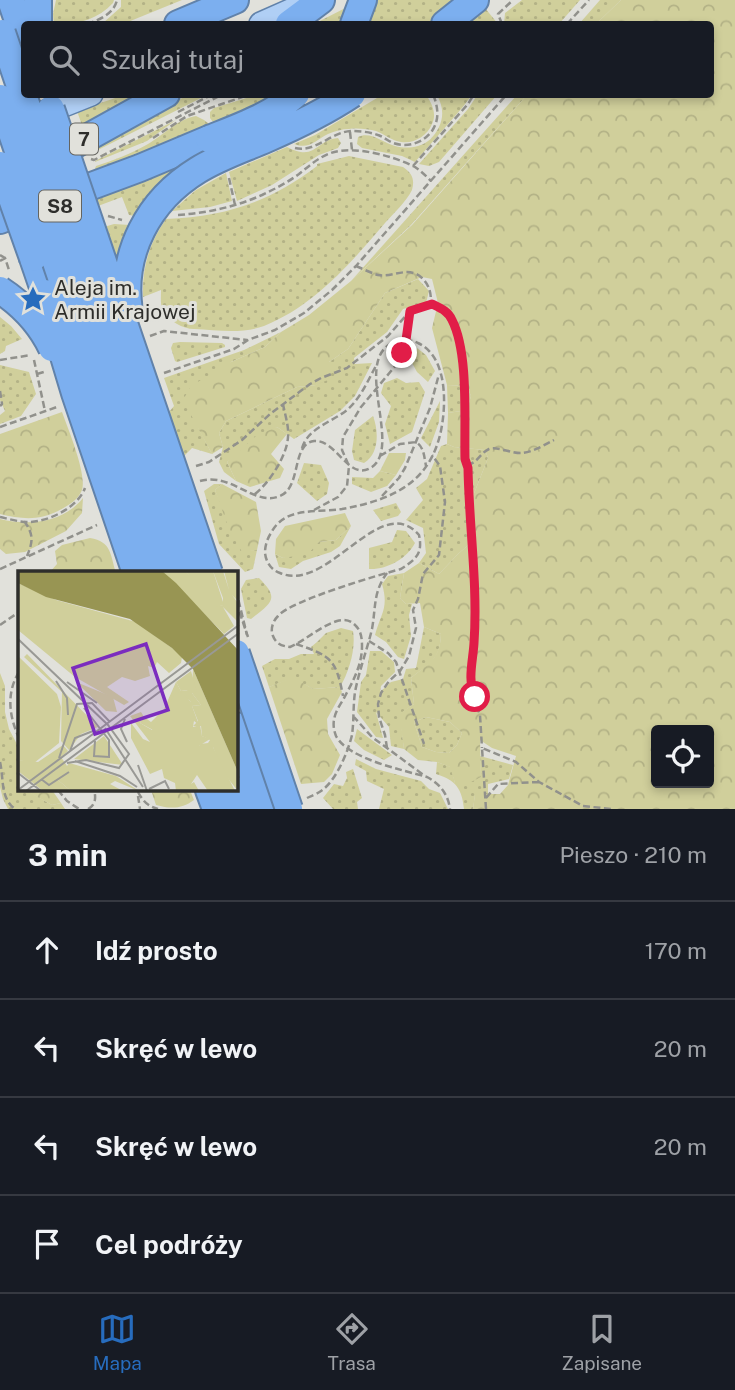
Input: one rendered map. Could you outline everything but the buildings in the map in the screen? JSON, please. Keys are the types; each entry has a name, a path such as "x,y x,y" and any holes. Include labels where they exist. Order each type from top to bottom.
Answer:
{"highway":[{"path":"11,0 22,21"},
{"path":"185,21 235,0"},
{"path":"293,21 321,0"},
{"path":"355,21 363,0"},
{"path":"449,21 475,0"},
{"path":"0,96 21,86"},
{"name":"S8","path":"0,96 108,385 183,571"},
{"name":"S8","path":"40,98 108,385 161,571"},
{"name":"7","path":"0,178 43,162 159,98"},
{"path":"0,220 140,168 209,139 264,115 290,98"},
{"path":"108,385 127,301 130,258 141,229 155,208 175,186 200,169 302,122 345,98"},
{"path":"48,99 108,385 136,571"},
{"path":"0,165 45,293 108,385 208,571"},
{"path":"4,280 41,327 108,385"},
{"path":"238,658 298,803"},
{"path":"238,732 264,809"},
{"path":"210,792 216,809"},
{"path":"237,792 242,809"}],"main road":[{"path":"268,21 316,0"},
{"path":"0,129 81,98"}],"path":[{"path":"96,21 116,5 117,0"},
{"path":"501,21 498,14 513,0"},
{"path":"570,21 589,0"},
{"path":"88,158 94,160 215,98"},
{"path":"148,142 187,116 239,98"},
{"path":"292,147 310,149 337,134 350,131 372,133 400,144 414,144 426,138 436,124 438,114 435,98"},
{"path":"413,166 472,98"},
{"path":"0,427 108,385 234,349 304,313 356,266 504,98"},
{"path":"350,131 352,150"},
{"path":"176,215 215,210 261,196 332,152 352,150 392,158 413,166 431,181"},
{"path":"89,166 99,163"},
{"path":"105,215 121,220"},
{"path":"0,261 17,253"},
{"path":"0,255 5,258"},
{"path":"4,280 5,258"},
{"path":"356,266 380,275 407,271 417,273 431,291 432,304"},
{"path":"194,467 209,462 242,440 310,384 347,368 388,336 410,311 432,304 444,309 452,318 463,362 465,459 476,622 470,678 480,715 486,809"},
{"path":"410,311 406,340 396,365 362,407 343,437 342,450 349,466 347,486 338,497 313,510 282,519 271,532 265,551 270,567 276,572 302,577 392,523 408,525 419,535 420,550 416,558 401,569 294,605 278,616 272,631 277,643 290,647 339,620 353,622 361,635 361,656 353,681 334,720 336,735 348,747 371,760 427,777"},
{"path":"198,482 212,478 223,480 264,498 274,498 287,492 305,439 355,402 389,344 415,341 431,352 440,371 444,407 442,426 426,467 408,486 395,494 339,510 313,510"},
{"path":"0,360 33,355 45,411"},
{"path":"380,358 377,387 383,433 380,456"},
{"path":"379,499 405,468 430,408 440,371"},
{"path":"0,391 0,407"},
{"path":"254,495 272,476 288,440 283,404"},
{"path":"467,465 474,464 488,449 525,453 554,440"},
{"path":"301,451 306,444 322,442 332,446 349,466 364,470 371,468 380,456 400,444 416,442 424,452 426,467"},
{"path":"387,748 378,704 384,687 400,671 409,656 416,628 413,610 423,574 439,555 445,502 440,466 432,455"},
{"path":"0,517 36,522 78,501 86,484"},
{"path":"24,521 33,537 27,556"},
{"path":"0,569 103,522"},
{"path":"298,803 322,791 341,764 348,747 352,734 355,691 369,641 375,596 387,572"},
{"path":"0,625 18,613"},
{"path":"369,641 388,653 396,662 425,744"},
{"path":"296,644 319,652 330,660 340,679 344,698"},
{"path":"18,674 12,687 10,703 18,735"},
{"path":"353,716 372,737 435,781 447,797 450,809"},
{"path":"482,748 516,762 539,782 583,806 611,809"},
{"path":"0,762 5,797 15,809"},
{"path":"485,799 498,784 539,782"},
{"path":"60,792 79,809"},
{"path":"88,809 94,802 94,792"},
{"path":"138,792 149,807 158,809"}],"green space":[{"path":"56,0 114,0 107,9 82,21 54,21"},
{"path":"121,0 182,0 130,21 105,21 121,7"},
{"path":"361,0 462,0 438,21 320,21"},
{"path":"522,0 580,0 562,21 504,21 505,13"},
{"path":"600,0 621,0 599,21 582,21"},
{"path":"621,0 735,0 735,809 473,809 475,794 500,794 508,785 516,756 492,748 480,740 481,777 461,787 455,783 450,767 437,762 418,760 404,749 399,714 414,704 411,678 436,655 441,634 424,627 420,603 406,604 400,598 404,573 419,563 439,574 474,540 471,501 488,458 485,450 447,444 448,413 467,410 471,396 467,386 447,385 432,328 438,303 432,279 422,277 385,293 348,349 329,362 330,379 316,385 297,387 226,421 219,433 223,447 212,454 183,400 191,386 231,362 265,347 281,332 309,315 412,225 524,98 714,98 714,21 599,21","holes":["426,717 450,722 462,733 457,745 449,753 436,752 422,747 414,722"]},
{"path":"485,8 496,21 464,21"},
{"path":"115,98 141,98 84,131 77,111"},
{"path":"182,98 201,98 92,153 89,146"},
{"path":"246,98 273,98 216,126 210,118 210,112 214,108"},
{"path":"377,98 428,98 434,113 427,132 420,138 406,142 394,140 373,130 346,129 328,134 308,145 294,144 315,135"},
{"path":"438,98 470,98 415,162 402,156 362,148 357,144 358,137 368,135 390,145 407,148 425,143 439,127 442,107"},
{"path":"475,98 494,98 439,162 429,166 419,164"},
{"path":"514,98 524,98 411,225 351,281"},
{"path":"196,116 213,127 91,179 96,166 135,151 177,124"},
{"path":"176,120 147,141 95,162 95,161"},
{"path":"338,138 341,143 338,148 319,155 272,185 237,201 229,172 287,147 297,151 310,151 324,142"},
{"path":"214,149 151,193 135,216 129,215 122,197 98,206 95,192"},
{"path":"349,156 403,167 412,177 412,190 345,268 299,307 264,326 247,330 190,329 173,321 163,311 161,290 143,297 148,256 166,219 208,215 246,205 299,179 317,164"},
{"path":"226,173 232,201 210,207 172,211 196,190"},
{"path":"114,224 130,225 117,266 104,227"},
{"path":"418,279 429,291 426,303 403,309 387,332 354,358 355,364 372,363 355,396 340,411 294,439 277,427 227,462 236,481 224,472 219,462 223,447 219,433 226,421 297,387 316,385 329,362 348,349 385,293"},
{"path":"0,317 22,339 6,346 5,351 0,354"},
{"path":"281,332 265,347 231,362 198,427 212,454 192,448 182,458 169,412 174,406 164,378 244,350"},
{"path":"173,343 222,343 225,347 177,362 171,348"},
{"path":"417,348 426,355 435,371 428,382 417,372 411,361"},
{"path":"0,365 29,372 36,394 21,416 0,424 0,415 5,411 0,400"},
{"path":"397,378 406,383 419,382 425,392 412,432 390,444 385,424 391,406 381,393 384,383"},
{"path":"447,385 467,386 471,396 467,410 448,413"},
{"path":"440,401 439,422 430,447 421,438"},
{"path":"62,412 82,473 80,494 58,511 36,518 0,514 0,434"},
{"path":"373,416 377,436 373,454 364,463 354,460 352,451 355,430"},
{"path":"277,427 287,434 271,454 284,469 280,478 250,487 236,481 227,462 257,435"},
{"path":"447,444 485,450 488,458 471,501 474,540 439,574 419,563 426,553 423,528 406,520 423,500 416,488 427,479 441,446"},
{"path":"389,453 406,453 396,475 380,471"},
{"path":"304,463 321,465 329,483 327,494 317,501 297,483"},
{"path":"380,471 396,475 387,486 371,492 352,484 352,477 373,478"},
{"path":"214,484 222,484 215,490 242,551 257,550 253,569 245,572 219,544 204,491"},
{"path":"222,484 256,502 261,531 257,550 242,552 229,529 215,490"},
{"path":"83,498 82,513 66,531 25,552 6,554 0,549 0,519 22,522 45,520 66,513"},
{"path":"396,503 401,512 398,516 381,521 373,510"},
{"path":"345,513 351,526 336,540 319,542 308,554 283,558 275,554 276,539 285,526"},
{"path":"351,526 340,546 331,552 303,561 291,569 279,567 275,554 283,558 319,542 336,540"},
{"path":"397,530 406,531 415,543 411,549 395,562 382,568 369,569 369,548 392,542"},
{"path":"90,538 102,542 111,555 115,571 51,571 57,564 55,551 62,545"},
{"path":"404,573 400,598 406,604 412,604 409,615 411,636 404,659 398,657 386,642 375,635 384,605 382,584 388,576"},
{"path":"259,578 270,591 271,600 251,619 247,618 241,589 246,580"},
{"path":"424,627 441,634 439,650 429,664 411,678 414,704 400,714 404,749 391,746 389,727 376,712 383,738 376,737 357,712 361,682 366,675 370,651 381,651 394,662 395,672 381,686 380,692 391,682 403,679 406,669 416,668"},
{"path":"341,628 353,631 354,645 340,687 313,689 293,678 269,687 262,666 275,659 314,654 311,647 326,633"},
{"path":"0,673 5,686 5,712 9,729 18,746 18,792 31,792 52,805 61,803 65,809 8,809 0,787"},
{"path":"293,677 313,689 340,687 342,692 327,719 328,734 340,755 332,774 324,782 301,784 269,687"},
{"path":"426,717 450,722 462,733 457,745 449,753 422,747 414,722"},
{"path":"357,729 392,755 384,760 364,750 354,741"},
{"path":"480,756 513,765 509,779 488,784 488,794 475,795 473,809 464,809 457,786 449,779 436,774 437,762 451,767 455,783 481,777"},
{"path":"356,759 376,769 421,781 429,789 440,793 448,809 379,809 384,789 367,781 366,771 355,765"},
{"path":"353,769 362,798 357,802 358,809 333,809 323,798 334,784 343,786 347,778 346,772"},
{"path":"53,792 61,803 52,805 30,793"},
{"path":"152,792 191,792 194,800 181,807 156,805"}],"place":[{"name":"Aleja im. Armii Krajowej","path":"33,299"}],"route":[{"path":"402,353 410,311 432,304 444,309 452,318 463,362 465,459 468,468 476,622 470,678 475,697"}]}
